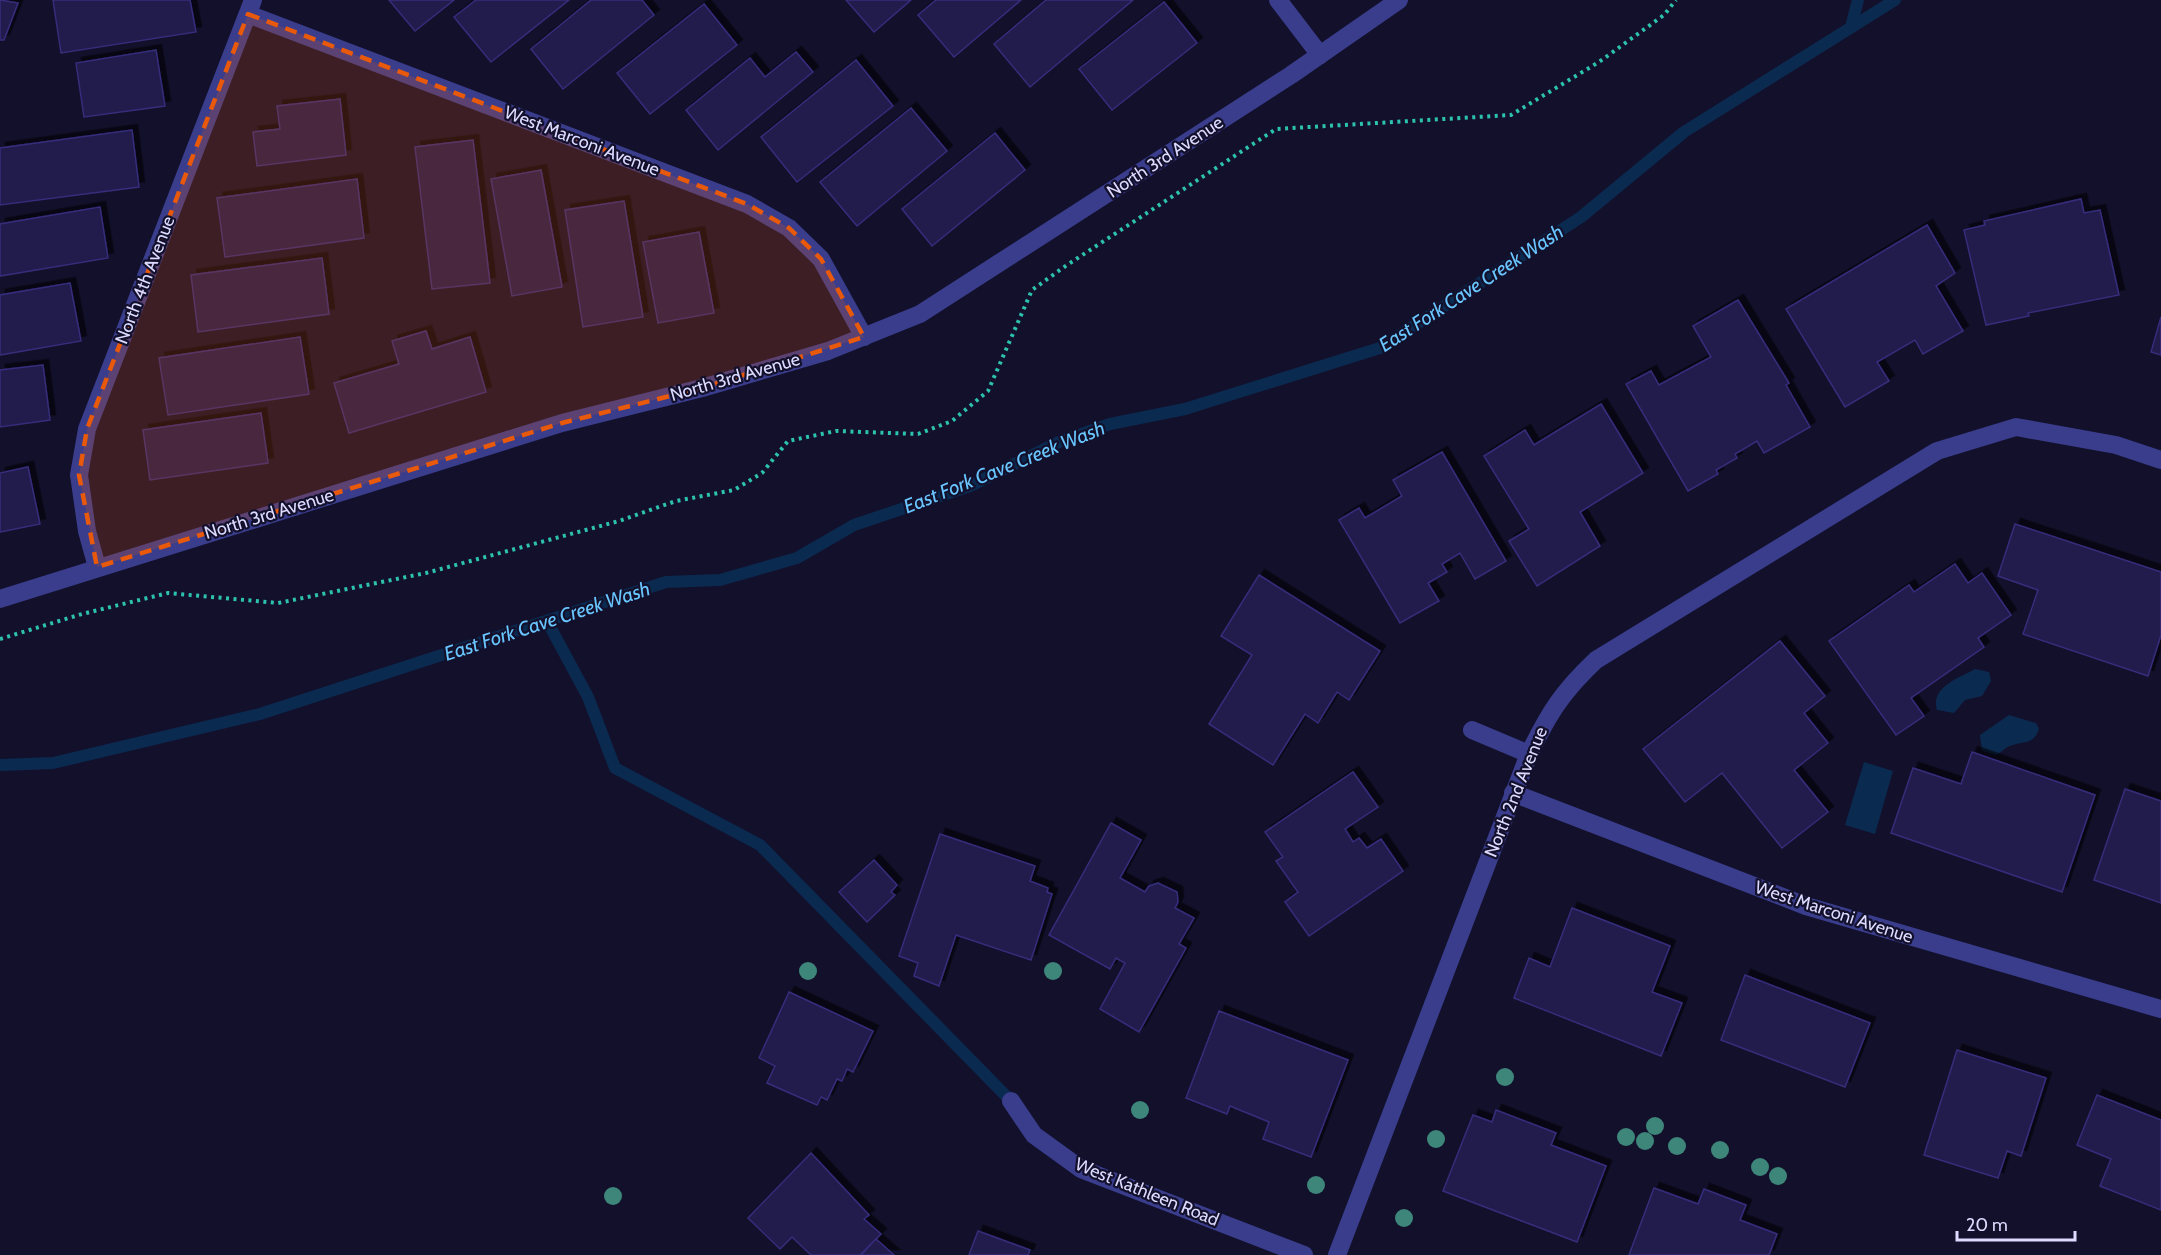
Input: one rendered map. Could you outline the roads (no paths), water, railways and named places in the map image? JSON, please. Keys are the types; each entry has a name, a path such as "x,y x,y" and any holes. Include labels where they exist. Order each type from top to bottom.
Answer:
{"street":[{"path":"1278,0 1320,55"},
{"name":"North 3rd Avenue","path":"0,599 562,423 702,388 828,351 920,314 1320,55 1399,0"},
{"name":"West Marconi Avenue","path":"250,7 747,204 789,228 821,259 864,337"},
{"name":"North 4th Avenue","path":"97,567 87,531 79,475 87,429 250,7"},
{"name":"North 2nd Avenue","path":"1337,1255 1513,793 1543,724 1566,688 1596,660 1937,451 2016,427 2116,445 2161,459"},
{"path":"1472,730 1529,754"},
{"name":"West Marconi Avenue","path":"1513,793 1806,906 2161,1009"},
{"name":"West Kathleen Road","path":"1011,1101 1034,1135 1081,1169 1304,1255"}],"water":[{"path":"1975,669 1989,672 1991,681 1982,696 1965,700 1954,713 1937,710 1936,702 1942,689"},
{"path":"2009,715 2036,723 2039,729 2037,734 2031,740 2010,746 1997,755 1982,751 1980,735"},
{"path":"1864,762 1893,771 1875,834 1845,825"}],"waterway":[{"path":"1851,27 1858,0"},
{"name":"East Fork Cave Creek Wash","path":"0,765 53,763 260,714 666,582 720,580 797,558 854,525 970,486 1059,442 1110,424 1185,409 1380,348 1581,217 1684,132 1895,0"},
{"path":"547,621 588,697 615,768 760,845 1011,1101"}]}
